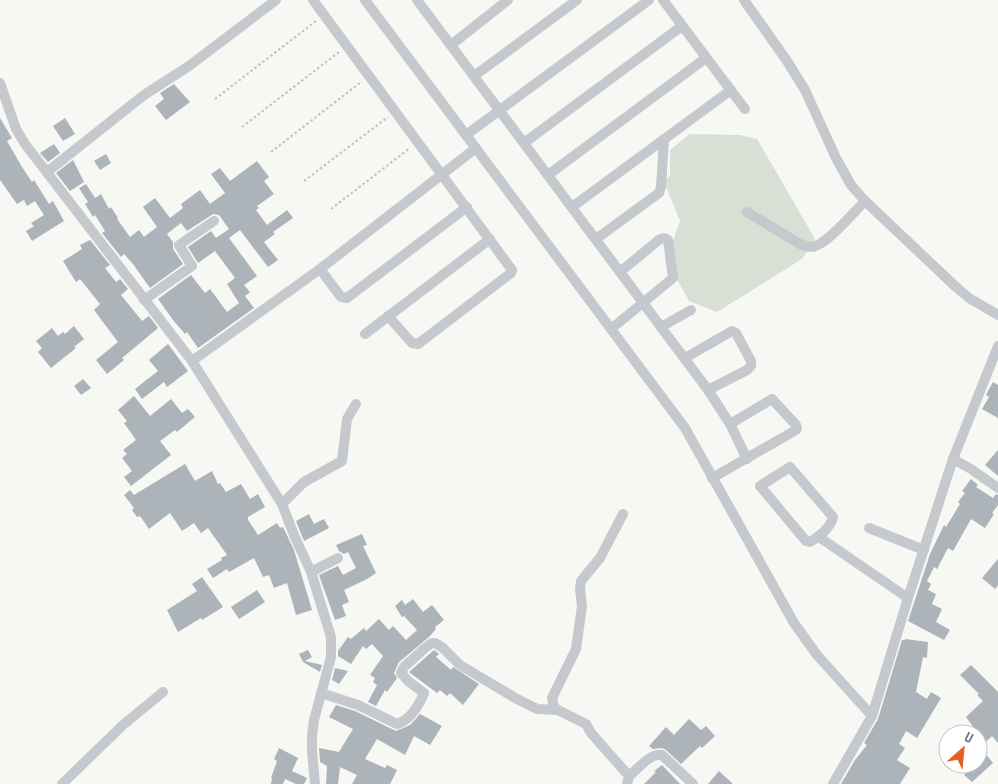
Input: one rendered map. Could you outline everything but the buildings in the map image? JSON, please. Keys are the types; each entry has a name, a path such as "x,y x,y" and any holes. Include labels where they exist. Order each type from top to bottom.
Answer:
{"street":[{"path":"47,172 144,96 190,66 276,0"},
{"path":"313,0 512,268 512,272 418,344 412,343 388,316"},
{"path":"366,0 684,428 794,624 817,655 872,716"},
{"path":"417,0 685,358 730,424 747,459"},
{"path":"451,44 508,0"},
{"path":"474,76 577,0"},
{"path":"466,135 649,0"},
{"path":"662,0 745,109"},
{"path":"744,0 795,72 843,172 865,201 956,287 998,315"},
{"path":"524,143 682,26"},
{"path":"548,175 706,58"},
{"path":"0,83 16,129 31,154 47,172 192,360 282,504 311,572 331,637 331,657 314,720 312,736 315,784"},
{"path":"572,207 731,90"},
{"path":"596,239 659,193 664,139"},
{"path":"192,360 320,269 476,148"},
{"path":"747,212 808,247 815,246 831,236 865,201"},
{"path":"320,269 341,297 347,298 467,207"},
{"path":"144,300 192,266 178,246 214,221"},
{"path":"365,334 490,239"},
{"path":"611,329 673,278 668,240 660,239 620,272"},
{"path":"661,327 691,310"},
{"path":"685,358 732,331 736,333 751,361 751,366 747,370 708,390"},
{"path":"832,784 872,716 953,459 998,346"},
{"path":"712,478 796,430 796,425 772,399 730,424"},
{"path":"282,504 304,482 342,461 347,419 356,404"},
{"path":"953,459 998,488"},
{"path":"790,467 833,517 832,522 819,537 810,542 806,541 760,486 790,467"},
{"path":"623,514 600,558 581,581 582,606 576,649 552,698 554,707 586,724 628,780 653,756 658,754 662,755 693,784"},
{"path":"869,528 924,550"},
{"path":"819,537 908,598"},
{"path":"311,572 338,558"},
{"path":"321,693 358,705 400,724 408,718 424,693 408,681 402,673 404,667 424,648 435,642 460,665 517,698 537,708 558,710"},
{"path":"62,784 123,725 163,692"}],"path":[{"path":"215,99 324,15"},
{"path":"242,127 347,46"},
{"path":"270,152 369,76"},
{"path":"304,181 396,111"},
{"path":"331,209 418,142"}],"shaded area":[{"path":"690,134 740,135 757,139 815,239 802,259 717,312 689,301 677,279 672,243 680,221 664,181 670,176 670,150"}]}
